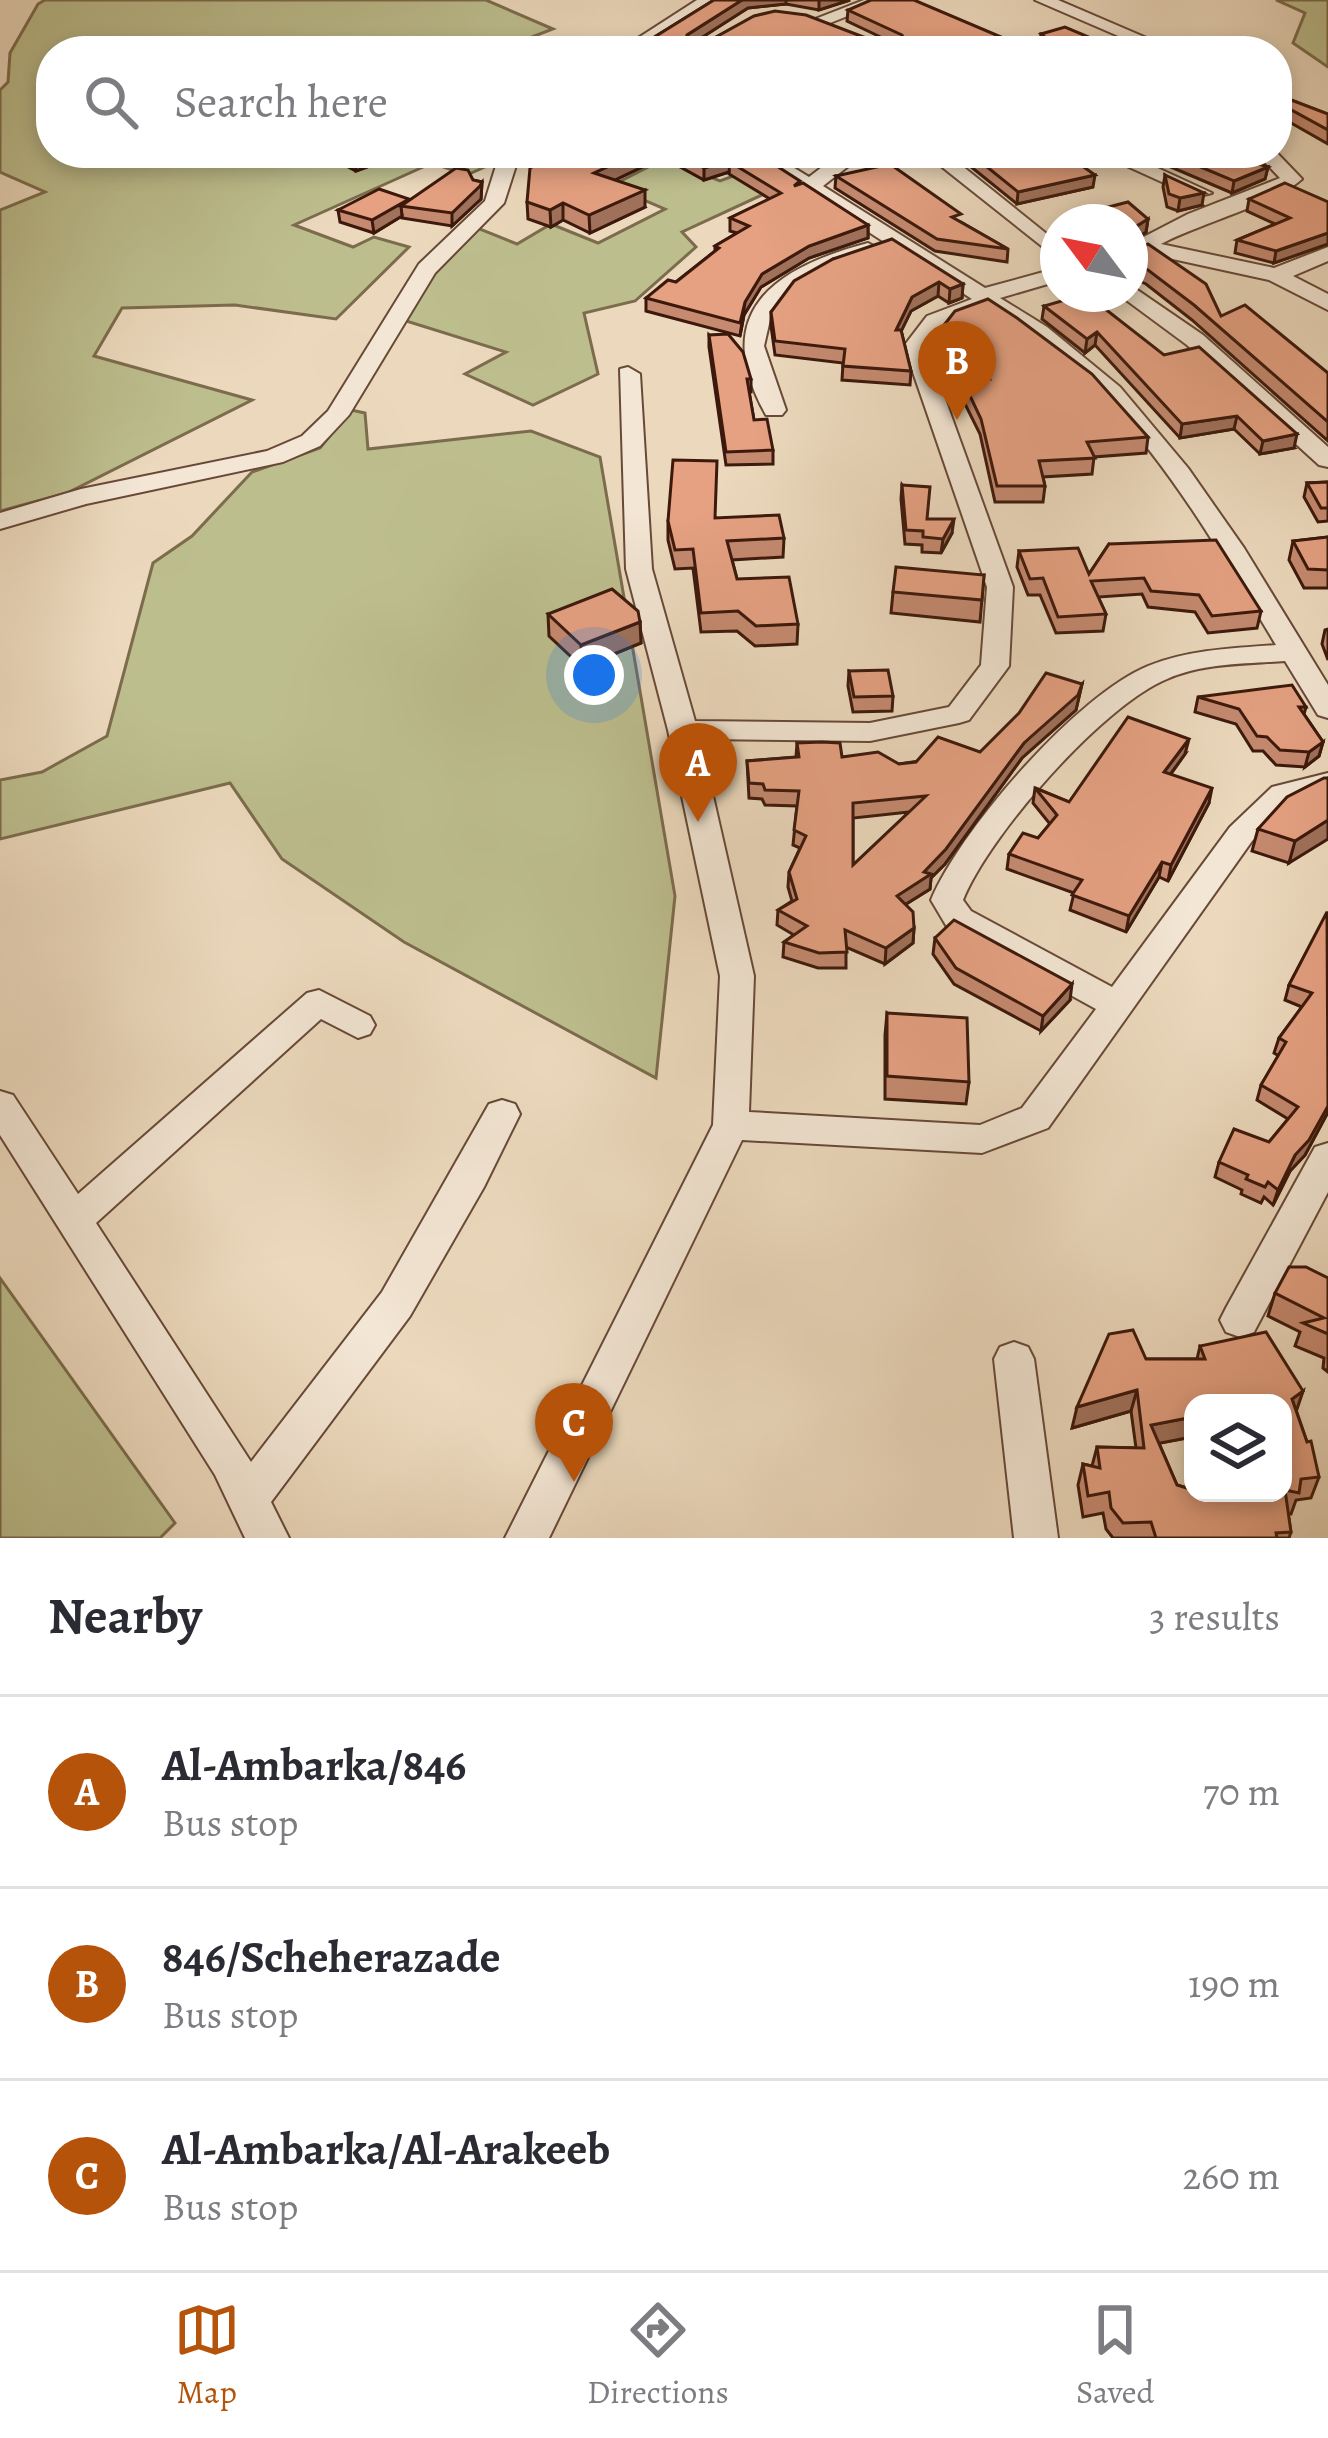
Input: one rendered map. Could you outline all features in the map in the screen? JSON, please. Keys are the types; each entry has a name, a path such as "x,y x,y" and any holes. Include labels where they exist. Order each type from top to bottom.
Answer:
{"street":[{"path":"651,36 709,0"},
{"path":"818,21 880,0"},
{"path":"1043,0 1131,36"},
{"path":"797,16 849,33"},
{"path":"0,520 81,496 274,457 311,441 338,416 427,269 494,203 505,168"},
{"path":"783,168 1040,332 1112,392 1179,473 1328,709"},
{"path":"812,185 834,168"},
{"path":"952,168 1040,239"},
{"path":"1143,168 1231,205"},
{"path":"1148,244 1272,191 1292,178 1282,168"},
{"path":"774,410 752,342 754,328 775,296 785,284 827,261 897,240"},
{"path":"1148,252 1276,275 1328,303"},
{"path":"1276,275 1328,253"},
{"path":"682,730 870,732 959,714 995,666 1000,587 915,346 918,334 931,321 1040,280"},
{"path":"1148,305 1195,340 1328,460"},
{"path":"526,1538 731,1125 737,976 682,730 639,569 628,374"},
{"path":"1117,1005 959,919 947,900 959,869 1065,746 1135,683 1199,662 1294,652"},
{"path":"731,1125 982,1138 1035,1118 1241,834 1283,794 1328,783"},
{"path":"76,1218 319,1002 358,1025"},
{"path":"0,1105 230,1462 267,1538"},
{"path":"248,1499 396,1304 471,1178 502,1114"},
{"path":"1240,1320 1328,1157"},
{"path":"1014,1359 1036,1538"}],"green space":[{"path":"45,0 486,0 553,29 535,36 36,36 36,168 421,168 294,225 353,247 374,237 409,247 336,319 235,305 122,308 94,356 252,400 67,493 0,511 0,210 45,192 0,172 0,90 8,82 10,53 38,4"},
{"path":"1276,0 1328,0 1328,67 1293,43 1305,13"},
{"path":"447,168 483,168 467,175"},
{"path":"646,168 687,168 720,181 768,168 792,181 682,232 696,247 635,301 584,313 598,374 533,405 465,374 506,352 403,320 408,304 470,225 517,244 551,224 598,243 665,209 611,186"},
{"path":"351,410 365,413 368,449 531,431 600,457 675,896 656,1078 404,942 282,859 230,783 0,839 0,780 42,772 107,736 153,563 192,536 252,472 320,448"},
{"path":"0,1278 175,1523 160,1538 0,1538"}],"building":[{"path":"714,0 742,0 687,36 656,36"},
{"path":"871,0 914,0 999,36 902,36 848,10"},
{"path":"775,11 806,15 861,36 718,36 754,16"},
{"path":"1065,27 1086,36 1041,34"},
{"path":"1292,100 1328,114 1328,130 1292,110"},
{"path":"456,168 468,170 473,180 482,182 452,213 401,206"},
{"path":"530,168 605,168 594,173 645,190 589,215 563,203 550,210 527,202"},
{"path":"740,168 780,168 800,181 794,186 803,183 868,225 809,246 762,274 745,302 740,323 646,298 668,280 676,282 719,248 715,246 749,226 730,218 781,193"},
{"path":"896,168 961,214 952,217 1008,249 937,239 836,176"},
{"path":"988,168 1085,168 1095,175 1018,192"},
{"path":"1203,168 1266,168 1234,181"},
{"path":"1165,175 1204,193 1180,198 1169,194"},
{"path":"1285,183 1328,202 1328,233 1276,251 1237,240 1290,218 1249,199"},
{"path":"379,189 409,199 372,220 338,210"},
{"path":"892,239 963,284 950,289 939,282 912,297 896,330 901,330 911,371 843,366 845,349 775,341 771,312 794,281 833,259"},
{"path":"1148,244 1206,284 1221,316 1245,305 1328,373 1328,422 1148,270"},
{"path":"988,299 1092,374 1148,437 1087,442 1095,458 1039,461 1045,486 997,486 981,419 963,381 989,379 941,329 955,311"},
{"path":"1052,312 1109,312 1164,355 1199,347 1297,434 1263,441 1237,416 1182,424 1097,332 1087,339"},
{"path":"728,334 743,352 754,420 767,419 773,450 726,452 709,335"},
{"path":"673,460 717,461 715,518 779,515 784,538 727,541 737,579 789,577 798,624 756,626 738,611 701,613 693,549 675,550 668,521"},
{"path":"1328,482 1328,508 1321,508 1307,483"},
{"path":"902,485 930,487 927,519 954,519 943,539 906,530"},
{"path":"1328,537 1328,570 1308,569 1293,541"},
{"path":"1216,540 1261,611 1212,616 1199,595 1151,591 1144,578 1091,581 1106,614 1058,617 1043,578 1030,579 1019,551 1078,548 1089,574 1109,544"},
{"path":"896,567 984,575 982,600 893,592"},
{"path":"612,589 638,611 640,622 581,645 548,614"},
{"path":"888,670 893,696 854,697 849,671"},
{"path":"1046,673 1082,684 1078,695 1024,743 924,872 931,874 897,896 913,912 914,928 886,948 845,930 847,952 819,953 784,942 807,926 778,910 797,899 789,872 806,836 794,830 799,791 765,790 763,784 749,783 747,761 799,757 797,743 822,742 840,743 842,757 878,752 899,764 916,762 938,737 980,752 1019,713","holes":["926,796 853,865 853,803"]},
{"path":"1292,685 1306,707 1299,707 1323,742 1309,752 1280,750 1267,737 1257,736 1239,709 1198,697"},
{"path":"1128,717 1189,739 1164,772 1212,788 1171,865 1162,862 1129,916 1072,895 1082,880 1009,854 1023,833 1038,838 1057,815 1035,788 1069,802"},
{"path":"1328,778 1328,820 1295,841 1258,829 1287,797"},
{"path":"1327,912 1328,1106 1278,1190 1268,1182 1265,1187 1246,1179 1248,1175 1219,1162 1234,1129 1269,1142 1298,1107 1261,1085 1286,1042 1279,1038 1312,993 1289,985"},
{"path":"954,920 1072,984 1043,1016 956,968 935,938"},
{"path":"887,1013 967,1018 969,1082 887,1076"},
{"path":"1289,1267 1306,1267 1328,1278 1328,1334 1303,1323 1324,1318 1275,1293"},
{"path":"1133,1330 1146,1359 1205,1359 1200,1346 1266,1332 1303,1391 1292,1399 1292,1394 1184,1394 1184,1419 1151,1425 1177,1485 1184,1487 1184,1502 1287,1502 1291,1532 1276,1533 1277,1538 1156,1538 1151,1522 1123,1523 1111,1508 1109,1492 1088,1496 1083,1464 1100,1468 1097,1447 1144,1448 1137,1390 1077,1407 1109,1334"},
{"path":"1292,1399 1307,1442 1311,1441 1319,1477 1301,1479 1299,1493 1292,1492"}],"place":[{"name":"846/Scheherazade","path":"957,420"},
{"name":"Al-Ambarka/846","path":"698,822"},
{"name":"Al-Ambarka/Al-Arakeeb","path":"574,1482"}]}
